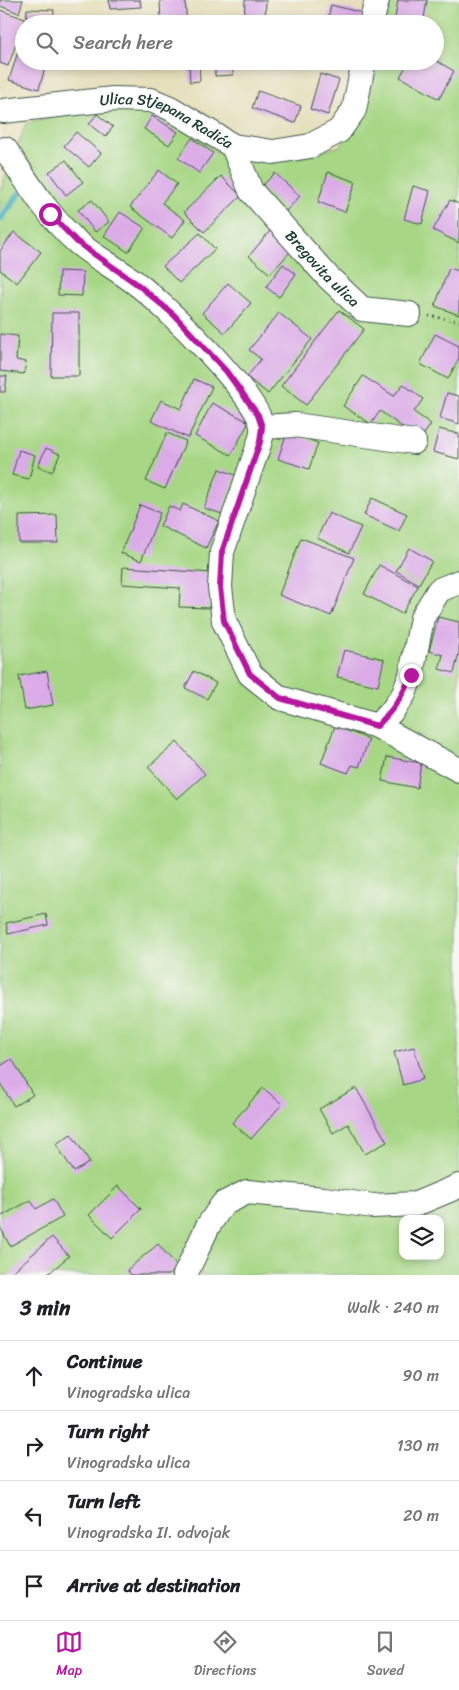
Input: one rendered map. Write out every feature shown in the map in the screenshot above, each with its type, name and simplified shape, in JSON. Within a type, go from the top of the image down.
[{"type":"street","points":[[373,15],[377,0]]},
{"type":"street","name":"Ulica Stjepana Radića","points":[[1,110],[113,99],[151,100],[170,108],[233,146],[273,152],[310,146],[339,130],[354,110],[362,70]]},
{"type":"street","points":[[1,110],[2,155],[50,214],[77,242],[137,284],[174,315],[226,371],[258,415],[262,427],[260,442],[222,552],[220,587],[224,621],[250,674],[280,698],[377,726],[459,770]]},
{"type":"street","name":"Bregovita ulica","points":[[233,146],[251,191],[328,277],[362,309],[409,314]]},
{"type":"street","points":[[262,427],[295,426],[414,442]]},
{"type":"street","points":[[377,726],[392,712],[404,694],[411,675],[422,618],[439,590],[459,582]]},
{"type":"street","points":[[185,1275],[208,1226],[223,1204],[247,1192],[324,1199],[373,1206],[416,1204],[459,1186]]},
{"type":"path","points":[[409,314],[459,320]]},
{"type":"green space","points":[[391,0],[459,0],[459,1275],[0,1275],[0,191],[26,124],[65,113],[134,110],[159,115],[180,126],[229,160],[302,157],[341,146],[365,109],[374,70],[444,70],[444,15],[387,15]]},
{"type":"building","points":[[0,0],[23,0],[19,13],[0,6]]},
{"type":"building","points":[[109,0],[140,0],[141,7],[110,9]]},
{"type":"building","points":[[160,0],[185,0],[186,15],[161,15]]},
{"type":"building","points":[[245,0],[266,0],[265,15],[244,15]]},
{"type":"building","points":[[398,0],[427,0],[424,15],[396,15]]},
{"type":"building","points":[[331,5],[363,13],[362,15],[329,15]]},
{"type":"building","points":[[27,9],[54,10],[54,15],[27,15]]},
{"type":"building","points":[[0,10],[15,15],[15,47],[8,66],[0,63]]},
{"type":"building","points":[[15,61],[15,70],[44,70],[39,89],[9,80]]},
{"type":"building","points":[[444,65],[454,71],[439,99],[400,77],[404,70],[444,70]]},
{"type":"building","points":[[189,70],[199,70],[200,81],[190,82]]},
{"type":"building","points":[[215,70],[233,70],[233,75],[215,76]]},
{"type":"building","points":[[320,74],[339,80],[328,115],[310,109]]},
{"type":"building","points":[[258,91],[301,106],[295,123],[252,108]]},
{"type":"building","points":[[97,114],[113,127],[105,137],[89,124]]},
{"type":"building","points":[[152,116],[178,132],[169,145],[144,129]]},
{"type":"building","points":[[76,132],[101,153],[89,167],[64,146]]},
{"type":"building","points":[[192,138],[213,153],[199,173],[178,158]]},
{"type":"building","points":[[66,160],[83,182],[66,195],[49,172]]},
{"type":"building","points":[[159,170],[177,184],[162,203],[185,220],[172,238],[130,207]]},
{"type":"building","points":[[328,172],[356,182],[345,212],[318,202]]},
{"type":"building","points":[[275,173],[300,196],[286,211],[261,187]]},
{"type":"building","points":[[221,176],[241,196],[204,232],[184,212]]},
{"type":"building","points":[[413,186],[430,191],[422,224],[404,219]]},
{"type":"building","points":[[92,200],[109,222],[95,232],[78,210]]},
{"type":"building","points":[[450,200],[459,204],[459,243],[433,230]]},
{"type":"building","points":[[120,212],[145,228],[128,252],[104,236]]},
{"type":"building","points":[[270,231],[292,250],[270,274],[249,256]]},
{"type":"building","points":[[14,232],[41,252],[17,283],[0,270],[0,251]]},
{"type":"building","points":[[200,233],[215,249],[179,283],[163,266]]},
{"type":"building","points":[[283,264],[296,274],[279,297],[266,287]]},
{"type":"building","points":[[449,268],[459,271],[459,315],[435,306]]},
{"type":"building","points":[[59,271],[83,272],[82,296],[58,295]]},
{"type":"building","points":[[228,283],[251,303],[225,333],[202,313]]},
{"type":"building","points":[[339,310],[364,329],[306,405],[281,386]]},
{"type":"building","points":[[52,313],[79,313],[79,376],[51,376]]},
{"type":"building","points":[[279,313],[312,339],[268,394],[247,377],[261,359],[249,350]]},
{"type":"building","points":[[0,334],[18,336],[16,360],[26,362],[24,374],[0,371]]},
{"type":"building","points":[[435,334],[459,346],[459,358],[448,379],[420,364]]},
{"type":"building","points":[[0,376],[7,376],[5,392],[0,392]]},
{"type":"building","points":[[363,376],[394,396],[403,384],[423,399],[414,412],[431,424],[420,440],[380,411],[371,424],[343,406]]},
{"type":"building","points":[[194,379],[212,387],[188,438],[151,421],[161,400],[181,409]]},
{"type":"building","points":[[447,393],[459,396],[459,424],[440,418]]},
{"type":"building","points":[[212,403],[249,422],[231,455],[195,436]]},
{"type":"building","points":[[439,429],[459,434],[459,459],[433,452]]},
{"type":"building","points":[[287,432],[318,443],[309,469],[278,459]]},
{"type":"building","points":[[167,433],[186,441],[165,489],[146,481]]},
{"type":"building","points":[[46,448],[60,454],[52,472],[38,466]]},
{"type":"building","points":[[19,450],[35,455],[29,479],[12,475]]},
{"type":"building","points":[[219,469],[236,475],[222,514],[204,508]]},
{"type":"building","points":[[372,498],[407,514],[399,531],[364,515]]},
{"type":"building","points":[[183,504],[219,521],[206,548],[160,526],[169,506],[180,511]]},
{"type":"building","points":[[140,505],[160,513],[141,561],[121,553]]},
{"type":"building","points":[[329,513],[361,527],[349,553],[317,538]]},
{"type":"building","points":[[57,515],[58,543],[19,543],[19,516]]},
{"type":"building","points":[[301,538],[354,558],[331,616],[279,595]]},
{"type":"building","points":[[409,548],[432,561],[419,584],[396,571]]},
{"type":"building","points":[[379,565],[418,586],[402,614],[364,594]]},
{"type":"building","points":[[123,567],[212,573],[209,608],[179,607],[180,588],[122,584]]},
{"type":"building","points":[[438,617],[459,622],[459,653],[454,673],[439,669],[443,655],[429,651]]},
{"type":"building","points":[[344,650],[384,659],[378,686],[337,677]]},
{"type":"building","points":[[47,671],[53,705],[25,710],[19,676]]},
{"type":"building","points":[[194,671],[216,683],[207,699],[185,688]]},
{"type":"building","points":[[335,726],[369,739],[359,767],[352,765],[348,773],[321,763]]},
{"type":"building","points":[[177,742],[205,774],[177,799],[148,767]]},
{"type":"building","points":[[387,757],[421,763],[417,788],[382,781]]},
{"type":"building","points":[[46,914],[48,925],[8,934],[6,923]]},
{"type":"building","points":[[414,1047],[423,1079],[403,1085],[394,1052]]},
{"type":"building","points":[[12,1059],[33,1095],[14,1106],[0,1083],[0,1066]]},
{"type":"building","points":[[263,1088],[282,1104],[251,1139],[232,1123]]},
{"type":"building","points":[[356,1088],[387,1142],[365,1154],[348,1124],[333,1133],[319,1109]]},
{"type":"building","points":[[71,1134],[90,1162],[74,1172],[56,1144]]},
{"type":"building","points":[[118,1186],[141,1209],[112,1238],[89,1215]]},
{"type":"building","points":[[53,1199],[63,1217],[10,1246],[0,1227],[0,1217],[31,1200],[36,1209]]},
{"type":"building","points":[[52,1237],[69,1256],[47,1275],[9,1275]]},
{"type":"building","points":[[158,1244],[178,1267],[169,1275],[131,1275],[127,1270]]},
{"type":"waterway","points":[[0,220],[19,194]]},
{"type":"route","points":[[50,214],[77,242],[137,284],[174,315],[226,371],[258,415],[262,427],[260,442],[222,552],[220,587],[224,621],[250,674],[280,698],[377,726],[392,712],[404,694],[411,675]]}]
